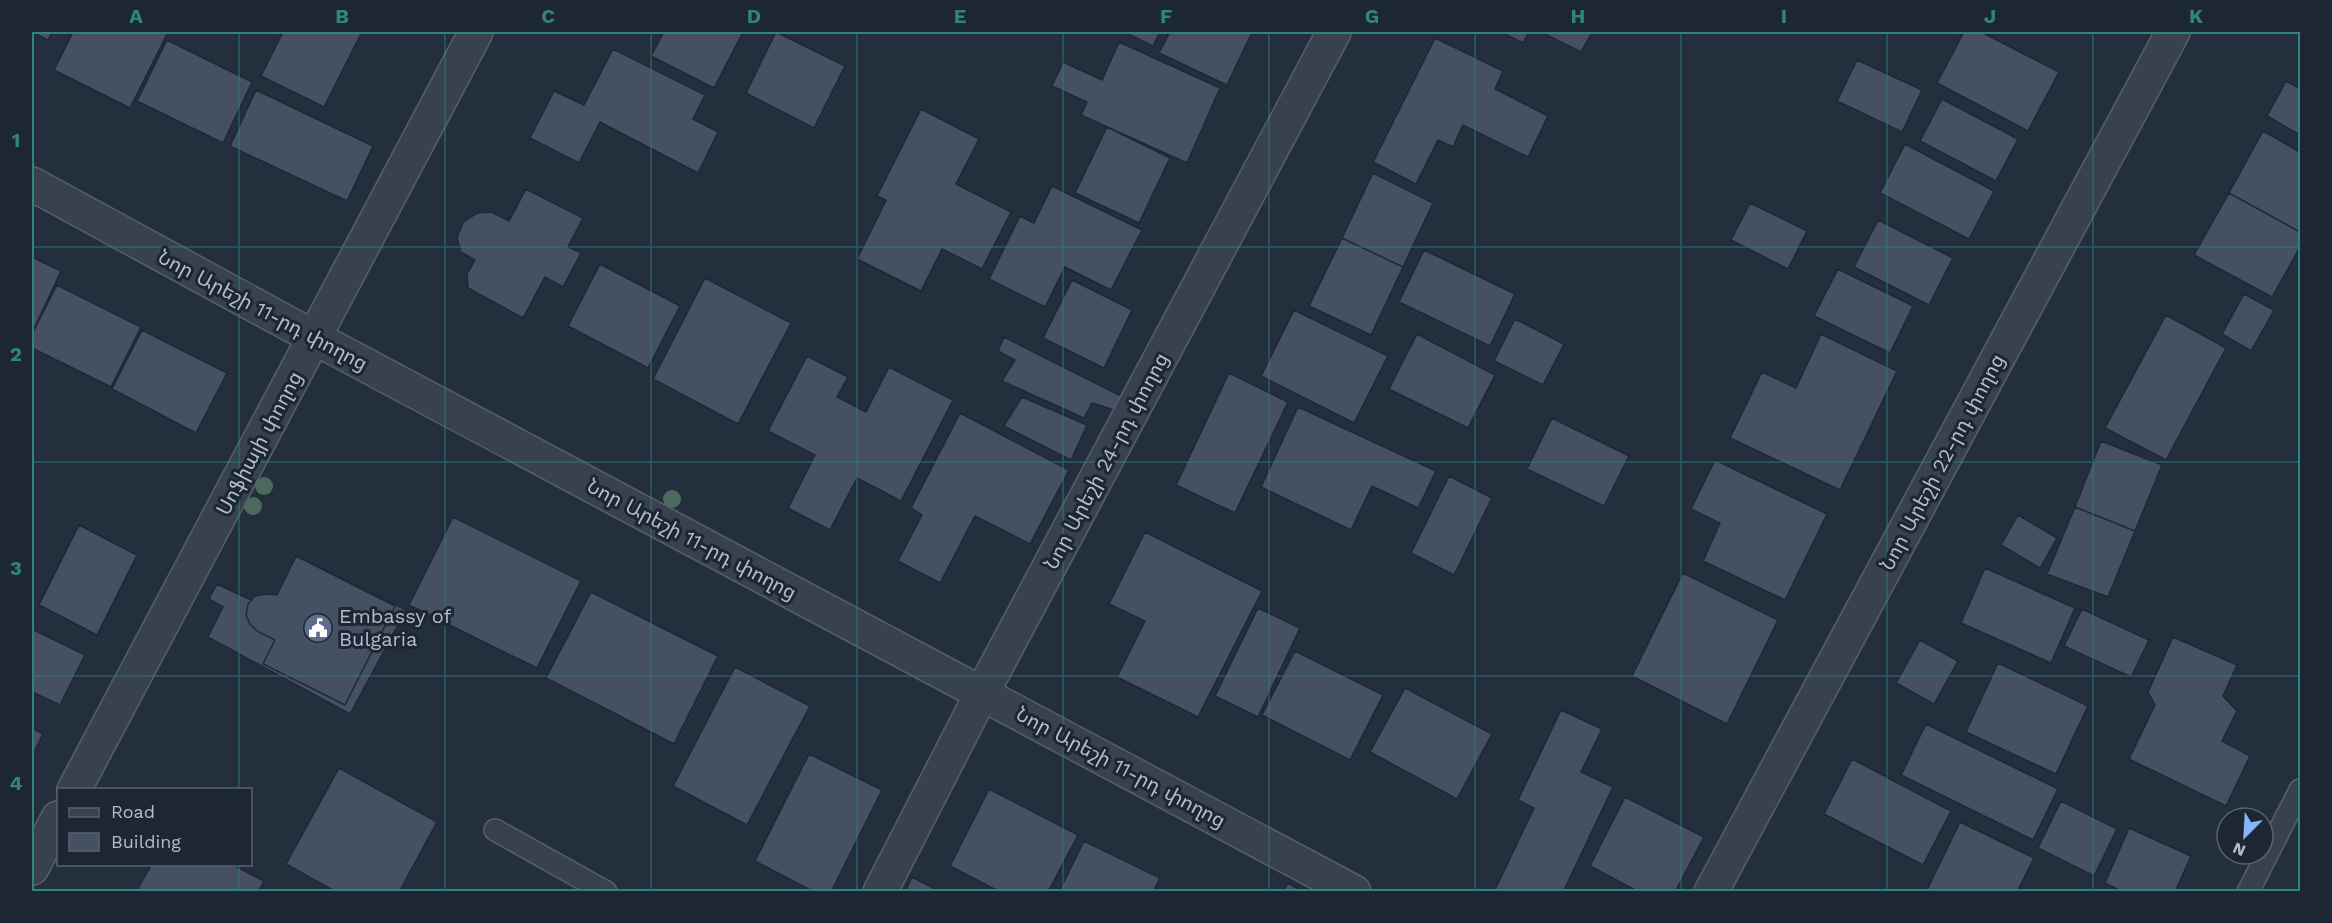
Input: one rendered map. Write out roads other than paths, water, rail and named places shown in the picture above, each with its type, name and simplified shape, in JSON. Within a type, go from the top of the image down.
[{"type":"street","name":"Սոֆիայի փողոց","points":[[75,788],[476,32]]},
{"type":"street","name":"Նոր Արեշի 24-րդ փողոց","points":[[880,891],[982,693],[1334,32]]},
{"type":"street","name":"Նոր Արեշի 22-րդ փողոց","points":[[1711,891],[2173,32]]},
{"type":"street","name":"Նոր Արեշի 11-րդ փողոց","points":[[32,184],[315,338],[1354,891]]},
{"type":"street","points":[[32,868],[57,820]]},
{"type":"lane","points":[[2248,891],[2301,790]]},
{"type":"lane","points":[[495,830],[606,891]]},
{"type":"place","name":"Embassy of Bulgaria","points":[[318,628]]}]
